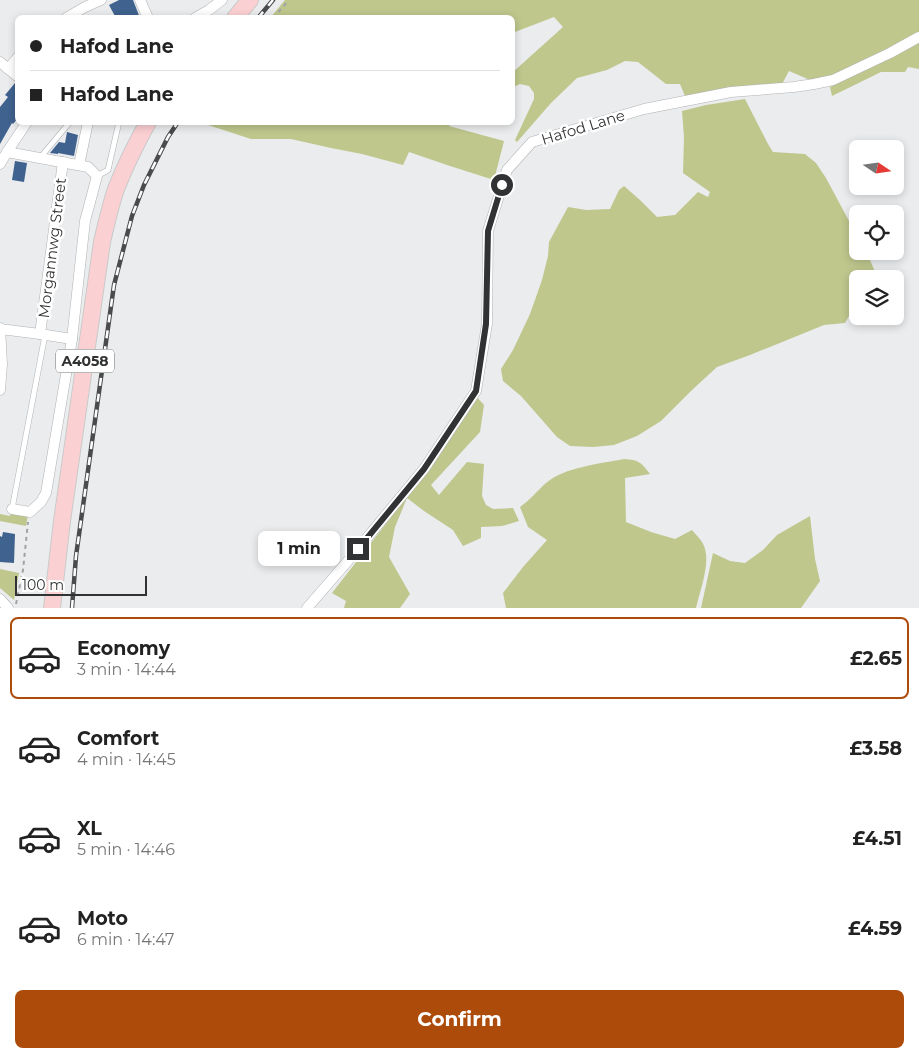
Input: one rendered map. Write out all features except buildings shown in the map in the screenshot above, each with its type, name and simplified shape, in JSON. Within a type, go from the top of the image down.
[{"type":"main road","points":[[237,15],[250,0]]},
{"type":"main road","name":"A4058","points":[[52,608],[62,521],[102,242],[116,191],[128,160],[146,125]]},
{"type":"street","points":[[71,15],[101,0]]},
{"type":"street","points":[[140,0],[147,15]]},
{"type":"street","points":[[200,15],[222,0]]},
{"type":"street","name":"Hafod Lane","points":[[307,608],[424,469],[476,391],[486,324],[488,231],[507,170],[532,142],[644,109],[731,92],[794,87],[833,80],[919,36]]},
{"type":"street","points":[[8,69],[15,61]]},
{"type":"street","points":[[0,62],[15,75]]},
{"type":"street","points":[[0,164],[25,125]]},
{"type":"street","points":[[79,165],[87,125]]},
{"type":"street","points":[[7,152],[88,167],[97,176],[85,221],[72,339],[46,493],[41,502],[30,512],[12,509]]},
{"type":"street","name":"Morgannwg Street","points":[[42,334],[63,162]]},
{"type":"street","points":[[0,390],[2,364],[0,328],[72,339]]},
{"type":"street","points":[[0,599],[8,608]]},
{"type":"lane","points":[[41,158],[67,125]]},
{"type":"lane","points":[[97,176],[108,170],[118,125]]},
{"type":"lane","points":[[12,509],[42,334]]},
{"type":"path","points":[[276,15],[289,0]]},
{"type":"path","points":[[14,608],[17,603],[23,570],[30,512]]},
{"type":"green space","points":[[285,0],[919,0],[919,35],[833,77],[810,80],[789,71],[781,86],[725,89],[685,96],[680,84],[666,84],[638,62],[625,61],[607,70],[577,78],[551,103],[517,142],[515,140],[534,99],[534,93],[529,86],[520,84],[515,86],[515,70],[563,27],[554,17],[515,32],[515,15],[272,15]]},
{"type":"green space","points":[[919,39],[919,69],[908,67],[905,72],[881,72],[832,96],[830,87],[865,70]]},
{"type":"green space","points":[[745,99],[773,152],[805,154],[816,163],[849,221],[849,260],[870,260],[874,270],[849,270],[849,316],[845,323],[824,325],[717,367],[661,421],[637,436],[614,445],[593,447],[570,446],[557,437],[521,396],[503,381],[501,369],[513,350],[530,314],[542,280],[548,256],[549,242],[568,207],[586,210],[610,209],[619,190],[624,186],[657,217],[675,215],[698,192],[708,197],[710,192],[683,173],[684,137],[682,111]]},
{"type":"green space","points":[[208,125],[450,125],[504,141],[494,180],[409,152],[403,165],[291,139],[251,139]]},
{"type":"green space","points":[[476,396],[484,405],[480,432],[431,485],[439,495],[467,462],[484,464],[482,496],[486,505],[493,509],[513,508],[519,521],[502,526],[481,527],[481,538],[463,546],[453,530],[407,498],[395,527],[389,557],[410,594],[400,608],[344,608],[346,601],[332,593],[395,512]]},
{"type":"green space","points":[[624,459],[639,462],[650,474],[625,478],[626,522],[675,539],[692,530],[703,544],[706,553],[706,568],[696,608],[506,608],[503,593],[547,540],[528,527],[520,507],[546,483],[563,473]]},
{"type":"green space","points":[[11,512],[28,515],[26,526],[0,521],[0,514],[10,516]]},
{"type":"green space","points":[[810,516],[815,559],[820,581],[801,608],[701,608],[713,553],[730,561],[745,563],[763,550],[777,535]]},
{"type":"green space","points":[[0,569],[19,573],[14,600],[0,588]]},
{"type":"railway","points":[[260,15],[273,0]]},
{"type":"railway","points":[[72,608],[76,556],[114,285],[132,216],[144,185],[176,125]]},
{"type":"route","points":[[358,549],[424,469],[476,391],[486,324],[488,231],[502,185]]}]
